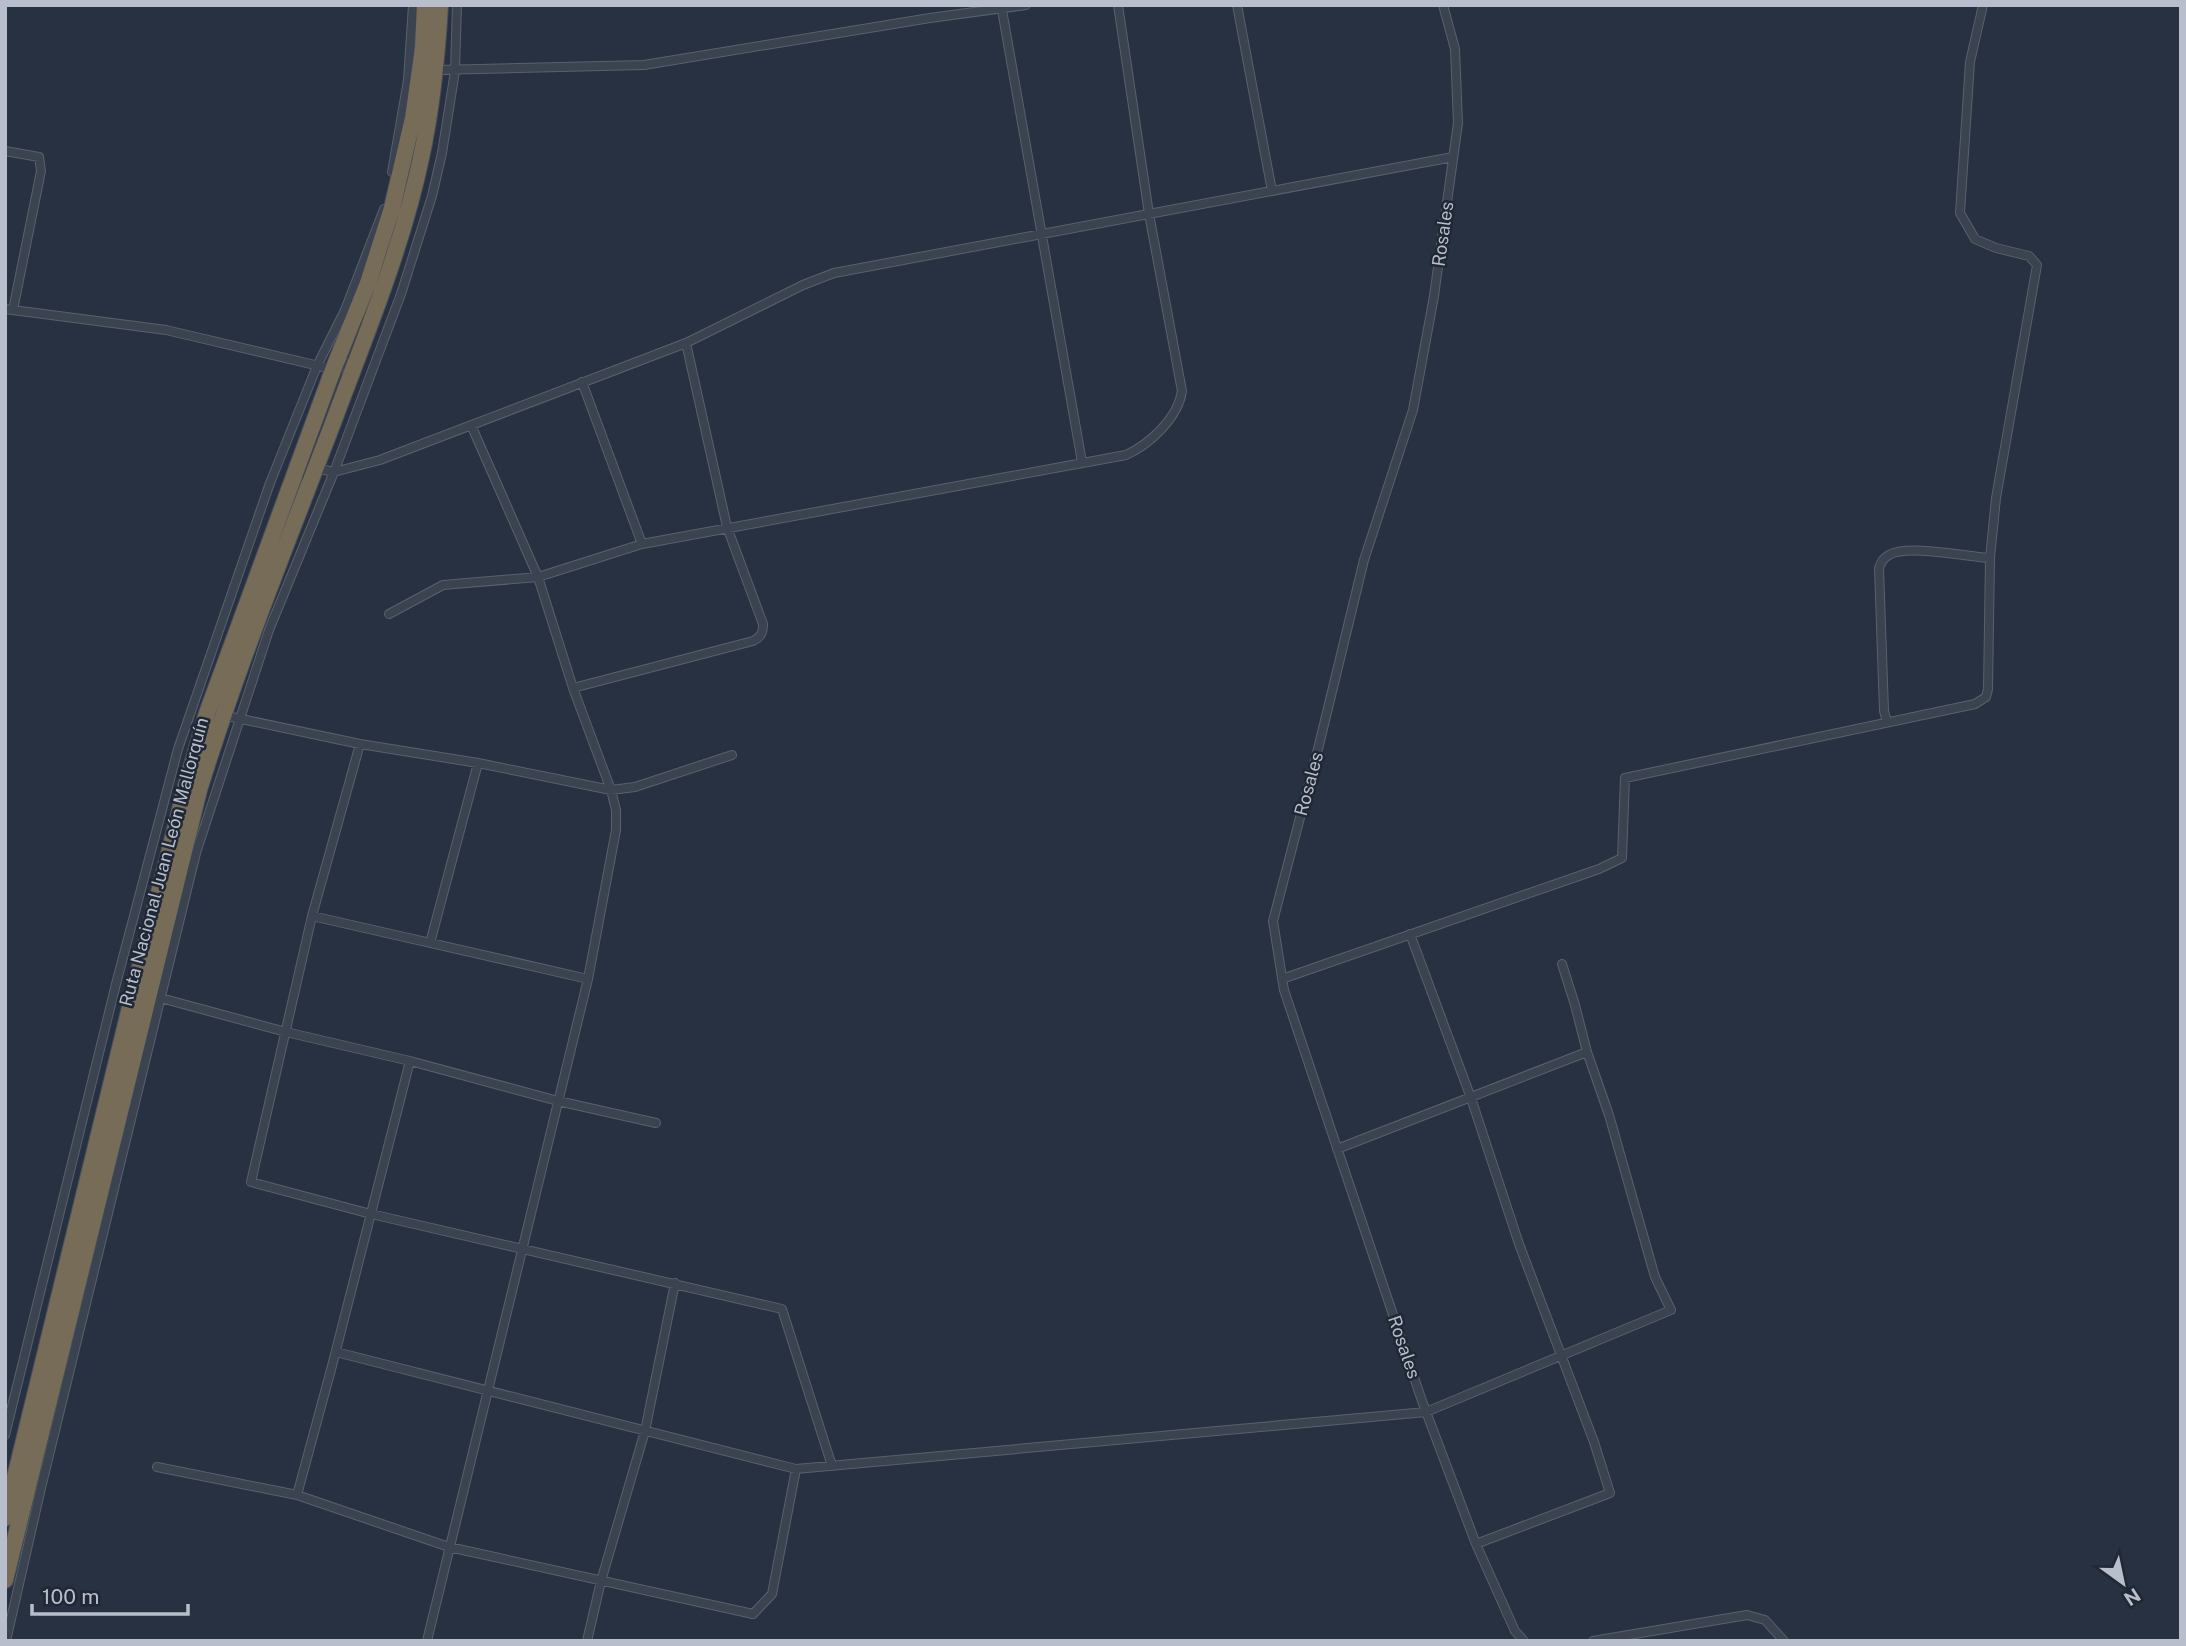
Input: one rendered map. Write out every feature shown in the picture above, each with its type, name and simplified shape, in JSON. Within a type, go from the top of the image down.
[{"type":"highway","name":"Ruta Nacional Juan León Mallorquín","points":[[5,1580],[147,995],[186,786],[207,714],[368,283],[392,208],[413,118],[423,48],[425,5]]},
{"type":"highway","name":"Ruta Nacional Juan León Mallorquín","points":[[207,714],[306,493],[375,311],[408,212],[421,160],[436,71],[440,5]]},
{"type":"highway","name":"Ruta Nacional Juan León Mallorquín","points":[[5,1518],[147,995]]},
{"type":"street","points":[[5,1435],[178,749],[207,714],[270,483],[317,366],[345,310],[384,208],[398,145],[408,80],[413,5]]},
{"type":"street","points":[[6,1641],[147,995],[269,630],[334,472],[401,293],[432,196],[442,153],[454,71],[457,5]]},
{"type":"street","points":[[436,71],[644,65],[1026,5]]},
{"type":"street","points":[[389,614],[443,585],[538,577],[642,544],[1126,454],[1145,444],[1180,404],[1182,391],[1149,214],[1118,5]]},
{"type":"street","points":[[1237,5],[1272,191]]},
{"type":"street","name":"Rosales","points":[[1443,5],[1455,49],[1458,123],[1434,296],[1413,410],[1364,559],[1273,921],[1284,990],[1426,1412],[1476,1544],[1515,1631],[1524,1641]]},
{"type":"street","points":[[1282,979],[1599,869],[1622,858],[1625,778],[1975,704],[1986,697],[1990,558],[1996,498],[2037,265],[2029,256],[1996,248],[1975,239],[1960,213],[1970,62],[1983,5]]},
{"type":"street","points":[[1002,10],[1082,461]]},
{"type":"street","points":[[5,150],[39,157],[41,171],[9,310],[166,330],[336,370]]},
{"type":"street","points":[[316,468],[334,472],[380,460],[685,343],[803,285],[834,273],[1453,157]]},
{"type":"street","points":[[336,370],[360,328],[375,311]]},
{"type":"street","points":[[573,688],[754,641],[763,631],[763,624],[727,527],[685,343]]},
{"type":"street","points":[[306,493],[306,469],[340,378],[336,370]]},
{"type":"street","points":[[582,382],[642,544]]},
{"type":"street","points":[[426,1641],[588,979],[616,830],[616,810],[611,790],[573,688],[538,577],[471,425]]},
{"type":"street","points":[[1887,722],[1882,670],[1882,561],[1887,555],[1906,551],[1990,558]]},
{"type":"street","points":[[207,714],[611,790],[635,787],[732,755]]},
{"type":"street","points":[[360,744],[312,916],[251,1182],[371,1213],[782,1309],[832,1466]]},
{"type":"street","points":[[430,943],[478,763]]},
{"type":"street","points":[[312,916],[588,979]]},
{"type":"street","points":[[1410,934],[1471,1098],[1518,1244],[1594,1442],[1610,1493],[1476,1544]]},
{"type":"street","points":[[336,1352],[796,1468],[1426,1412],[1671,1310],[1656,1277],[1562,964]]},
{"type":"street","points":[[147,995],[558,1101],[656,1122]]},
{"type":"street","points":[[1337,1149],[1587,1052]]},
{"type":"street","points":[[297,1495],[410,1061]]},
{"type":"street","points":[[587,1641],[601,1581],[645,1431],[675,1283]]},
{"type":"street","points":[[157,1467],[297,1495],[449,1547],[753,1614],[772,1594],[796,1468]]},
{"type":"street","points":[[1593,1641],[1747,1615],[1765,1620],[1784,1641]]}]
